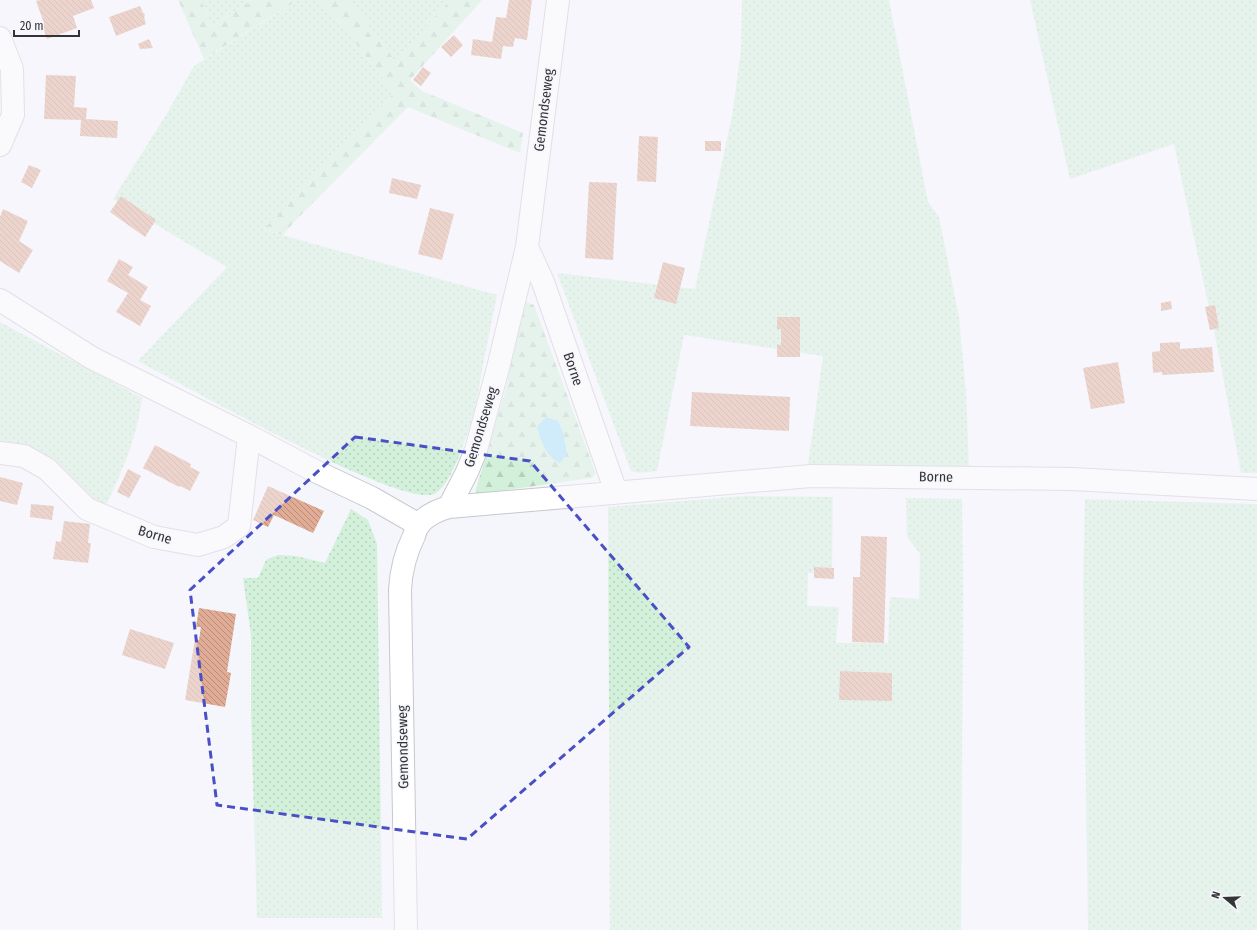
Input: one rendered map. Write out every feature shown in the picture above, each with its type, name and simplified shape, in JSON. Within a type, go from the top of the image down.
[{"type":"street","name":"Gemondseweg","points":[[406,930],[400,590],[401,573],[406,552],[419,525],[432,513],[449,507],[467,472],[476,450],[498,368],[527,247],[558,0]]},
{"type":"street","points":[[0,38],[12,69],[13,115],[0,145]]},
{"type":"street","name":"Borne","points":[[527,247],[543,282],[616,492]]},
{"type":"street","points":[[0,300],[92,358],[249,436],[315,471],[372,498],[419,525]]},
{"type":"street","name":"Borne","points":[[0,453],[24,456],[47,469],[87,509],[154,537],[198,545],[224,537],[239,526],[249,436]]},
{"type":"street","name":"Borne","points":[[449,507],[811,476],[1072,479],[1257,489]]},
{"type":"highlighted area","points":[[355,437],[530,461],[689,647],[467,839],[217,805],[190,590]]},
{"type":"green space","points":[[178,0],[201,0],[212,26],[252,0],[298,0],[204,59]]},
{"type":"green space","points":[[201,0],[252,0],[212,26]]},
{"type":"green space","points":[[298,0],[320,0],[341,24],[393,94],[264,230],[497,295],[477,399],[469,428],[454,469],[441,489],[434,494],[413,493],[379,482],[336,464],[289,441],[138,361],[227,267],[113,199],[166,115],[194,66]]},
{"type":"green space","points":[[320,0],[350,0],[395,61],[450,0],[482,0],[410,80],[422,91],[523,133],[520,153],[408,107],[294,222],[283,235],[263,230],[393,94],[341,24]]},
{"type":"green space","points":[[350,0],[450,0],[395,62]]},
{"type":"green space","points":[[742,0],[889,0],[928,202],[939,217],[959,317],[966,392],[969,468],[808,465],[823,356],[684,335],[657,471],[640,473],[631,471],[557,273],[695,289],[732,116],[741,50]]},
{"type":"green space","points":[[1030,0],[1257,0],[1257,473],[1241,473],[1217,345],[1174,144],[1070,179]]},
{"type":"green space","points":[[527,302],[534,305],[596,474],[591,478],[499,491],[475,497],[476,489],[507,385],[513,343],[523,307]]},
{"type":"green space","points":[[0,322],[142,398],[140,413],[132,442],[122,470],[103,512],[64,480],[42,453],[24,446],[0,445]]},
{"type":"green space","points":[[745,496],[833,497],[832,573],[808,573],[807,606],[839,607],[836,643],[888,643],[890,597],[919,599],[920,554],[907,537],[906,498],[962,499],[963,592],[961,930],[610,930],[608,507]]},
{"type":"green space","points":[[1085,499],[1257,504],[1257,930],[1088,930],[1083,584]]},
{"type":"green space","points":[[351,509],[368,520],[377,544],[382,918],[257,918],[251,712],[251,635],[243,578],[258,578],[266,560],[278,555],[296,556],[325,563]]},
{"type":"water","points":[[546,417],[558,421],[563,432],[567,454],[560,463],[548,453],[542,443],[537,427]]},
{"type":"building","points":[[91,0],[94,8],[73,16],[77,28],[47,39],[42,24],[44,23],[36,1]]},
{"type":"building","points":[[509,0],[532,0],[527,40],[515,38],[513,47],[503,46],[501,59],[471,55],[473,39],[492,42],[496,17],[506,18]]},
{"type":"building","points":[[140,6],[145,16],[146,24],[116,36],[109,17]]},
{"type":"building","points":[[454,35],[463,45],[451,57],[441,47]]},
{"type":"building","points":[[149,39],[153,48],[140,49],[138,44]]},
{"type":"building","points":[[423,67],[431,73],[421,86],[413,80]]},
{"type":"building","points":[[46,75],[76,76],[74,107],[87,108],[86,119],[118,121],[117,138],[80,136],[81,120],[44,119]]},
{"type":"building","points":[[639,136],[658,137],[656,182],[637,181]]},
{"type":"building","points":[[705,141],[721,141],[721,151],[705,151]]},
{"type":"building","points":[[29,165],[41,170],[32,188],[21,182]]},
{"type":"building","points":[[392,178],[421,185],[417,199],[389,193]]},
{"type":"building","points":[[589,182],[617,183],[613,260],[585,258]]},
{"type":"building","points":[[121,196],[156,220],[145,237],[110,212]]},
{"type":"building","points":[[430,208],[454,214],[442,260],[418,254]]},
{"type":"building","points":[[3,209],[28,221],[19,241],[33,250],[19,273],[0,261],[0,217]]},
{"type":"building","points":[[119,259],[133,267],[128,275],[148,287],[140,300],[151,306],[140,326],[116,312],[128,293],[107,281]]},
{"type":"building","points":[[663,262],[685,268],[676,304],[654,298]]},
{"type":"building","points":[[1171,301],[1172,309],[1161,311],[1161,303]]},
{"type":"building","points":[[1215,305],[1219,328],[1210,330],[1205,307]]},
{"type":"building","points":[[777,317],[800,317],[800,357],[777,357],[777,344],[781,345],[781,329],[777,329]]},
{"type":"building","points":[[1180,342],[1180,349],[1212,347],[1214,372],[1162,375],[1162,372],[1153,373],[1152,352],[1160,351],[1160,343]]},
{"type":"building","points":[[1118,362],[1125,403],[1091,409],[1083,368]]},
{"type":"building","points":[[692,392],[790,397],[789,431],[690,426]]},
{"type":"building","points":[[155,445],[191,464],[190,467],[200,472],[190,491],[180,486],[179,487],[143,468]]},
{"type":"building","points":[[128,469],[141,476],[129,498],[117,492]]},
{"type":"building","points":[[0,477],[23,483],[17,505],[0,501]]},
{"type":"building","points":[[268,486],[324,511],[313,533],[274,515],[268,527],[253,520]]},
{"type":"building","points":[[31,504],[54,506],[52,520],[30,517]]},
{"type":"building","points":[[64,521],[90,524],[88,543],[91,543],[88,563],[53,559],[56,541],[61,542]]},
{"type":"building","points":[[861,536],[887,537],[884,643],[852,642],[853,577],[860,577]]},
{"type":"building","points":[[814,567],[834,568],[834,579],[814,578]]},
{"type":"building","points":[[199,608],[236,614],[227,672],[231,673],[225,707],[185,700],[195,639],[199,640],[201,627],[196,627]]},
{"type":"building","points":[[130,629],[174,643],[165,669],[122,655]]},
{"type":"building","points":[[840,671],[892,673],[892,701],[839,700]]}]
